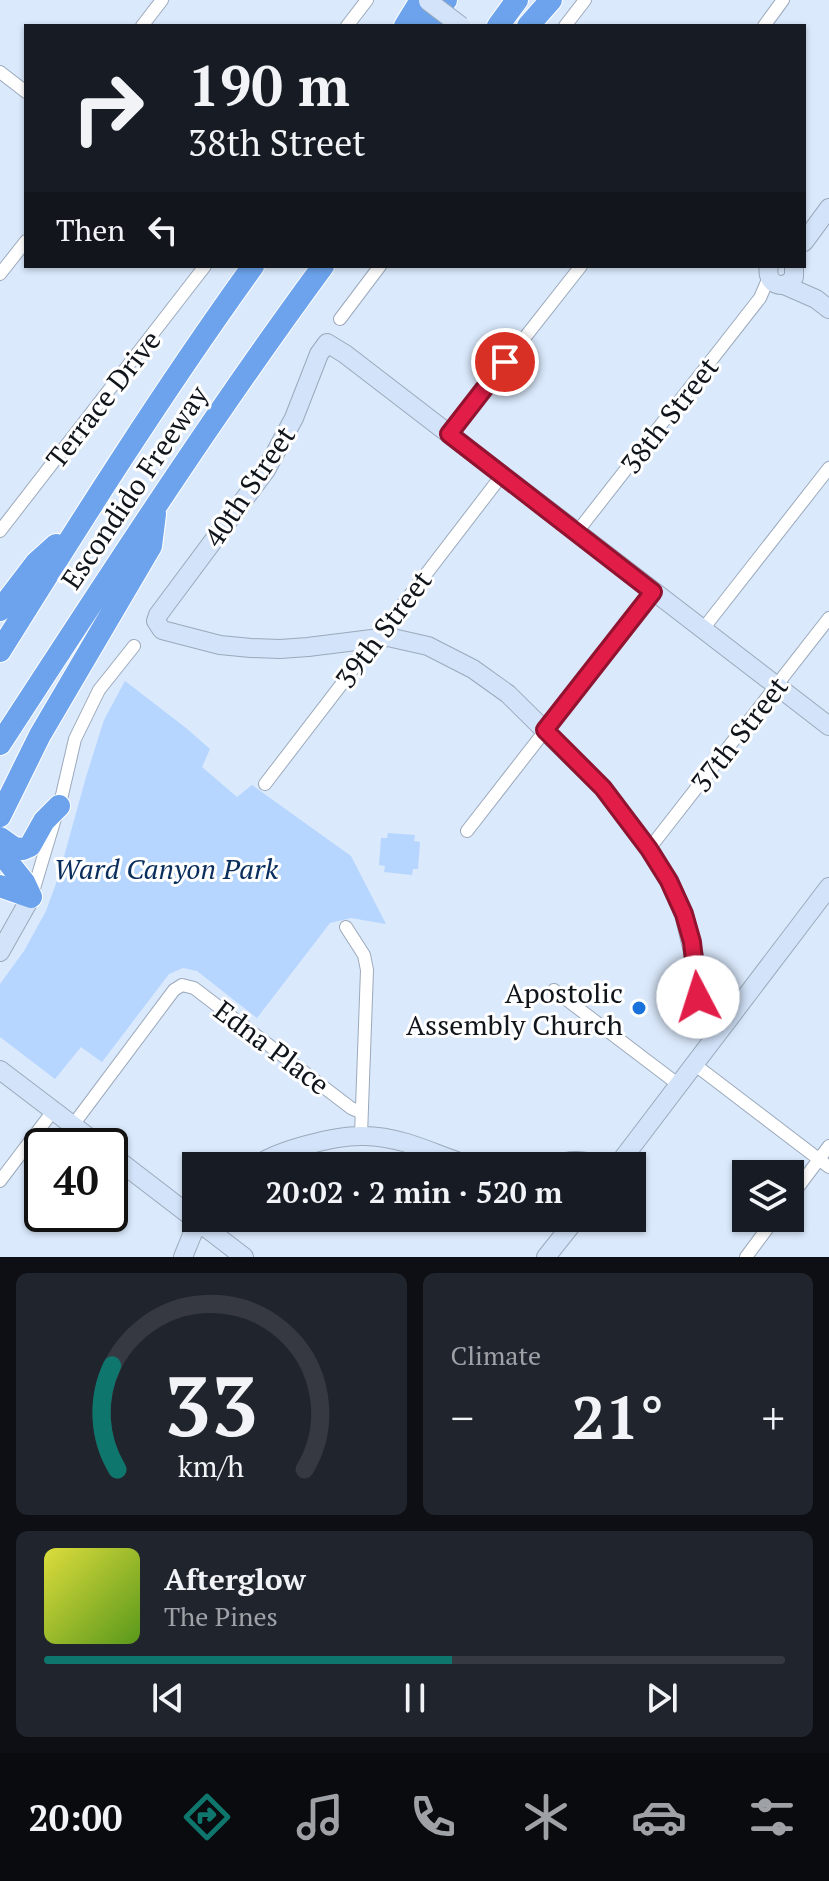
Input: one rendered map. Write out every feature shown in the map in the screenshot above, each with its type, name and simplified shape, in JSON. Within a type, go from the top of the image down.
[{"type":"highway","points":[[407,24],[426,0]]},
{"type":"highway","points":[[428,24],[446,0]]},
{"type":"highway","points":[[499,24],[517,0]]},
{"type":"highway","points":[[530,24],[551,0]]},
{"type":"highway","name":"Escondido Freeway","points":[[0,651],[78,525],[252,268]]},
{"type":"highway","name":"Escondido Freeway","points":[[0,744],[258,354],[322,268]]},
{"type":"highway","points":[[0,816],[40,735],[151,546],[157,505]]},
{"type":"highway","points":[[0,610],[36,563],[78,525]]},
{"type":"highway","points":[[0,838],[14,848],[30,846],[44,821],[59,806]]},
{"type":"highway","points":[[0,852],[24,882],[31,897]]},
{"type":"highway","points":[[0,886],[31,897]]},
{"type":"street","points":[[144,24],[162,0]]},
{"type":"street","points":[[349,24],[367,0]]},
{"type":"street","points":[[426,0],[458,24]]},
{"type":"street","points":[[567,24],[585,0]]},
{"type":"street","points":[[765,24],[783,0]]},
{"type":"street","points":[[0,72],[24,90]]},
{"type":"street","points":[[806,239],[829,208]]},
{"type":"street","points":[[0,274],[24,244]]},
{"type":"street","name":"Terrace Drive","points":[[1,528],[203,268]]},
{"type":"street","points":[[340,319],[378,268]]},
{"type":"street","points":[[579,268],[449,434],[829,726]]},
{"type":"street","points":[[778,274],[822,304]]},
{"type":"street","name":"38th Street","points":[[577,532],[778,274]]},
{"type":"street","name":"40th Street","points":[[375,638],[280,649],[251,648],[190,639],[162,630],[156,621],[266,470],[294,418],[319,354],[327,343],[449,434]]},
{"type":"street","points":[[703,629],[829,468]]},
{"type":"street","name":"39th Street","points":[[265,784],[502,475]]},
{"type":"street","points":[[467,831],[653,592]]},
{"type":"street","name":"37th Street","points":[[649,849],[829,618]]},
{"type":"street","points":[[375,638],[388,637],[428,646],[473,669],[508,694],[603,788],[669,881],[684,914],[695,960],[698,997],[704,1009],[723,1025]]},
{"type":"street","points":[[0,952],[31,897],[59,806],[75,739],[99,690],[134,646]]},
{"type":"street","points":[[628,1152],[829,887]]},
{"type":"street","points":[[346,927],[364,955],[367,970],[361,1135]]},
{"type":"street","name":"Edna Place","points":[[73,1125],[174,990],[182,985],[194,988],[360,1112]]},
{"type":"street","points":[[554,990],[679,1085]]},
{"type":"street","points":[[694,1064],[824,1163]]},
{"type":"street","points":[[0,1070],[77,1128]]},
{"type":"street","points":[[0,1181],[53,1111]]},
{"type":"street","points":[[285,1152],[304,1145],[361,1135],[382,1137],[432,1152]]},
{"type":"street","points":[[804,1184],[824,1163],[829,1146]]},
{"type":"street","points":[[128,1167],[182,1207]]},
{"type":"street","points":[[183,1257],[194,1232]]},
{"type":"street","points":[[214,1232],[244,1257]]},
{"type":"street","points":[[546,1257],[566,1232]]},
{"type":"street","points":[[746,1257],[765,1232]]},
{"type":"green space","name":"Ward Canyon Park","points":[[125,681],[210,749],[202,767],[237,797],[252,785],[351,856],[386,924],[351,918],[330,923],[257,1018],[197,971],[183,968],[169,974],[102,1062],[81,1047],[55,1079],[0,1037],[0,984],[24,951],[46,911],[104,720]]},
{"type":"green space","points":[[388,833],[415,835],[414,841],[420,842],[418,869],[413,869],[412,875],[384,872],[385,866],[379,865],[381,838],[387,838]]},
{"type":"place","name":"Apostolic Assembly Church","points":[[639,1008]]},
{"type":"route","points":[[505,362],[449,434],[653,592],[545,730],[603,788],[669,881],[692,942],[698,997]]}]
